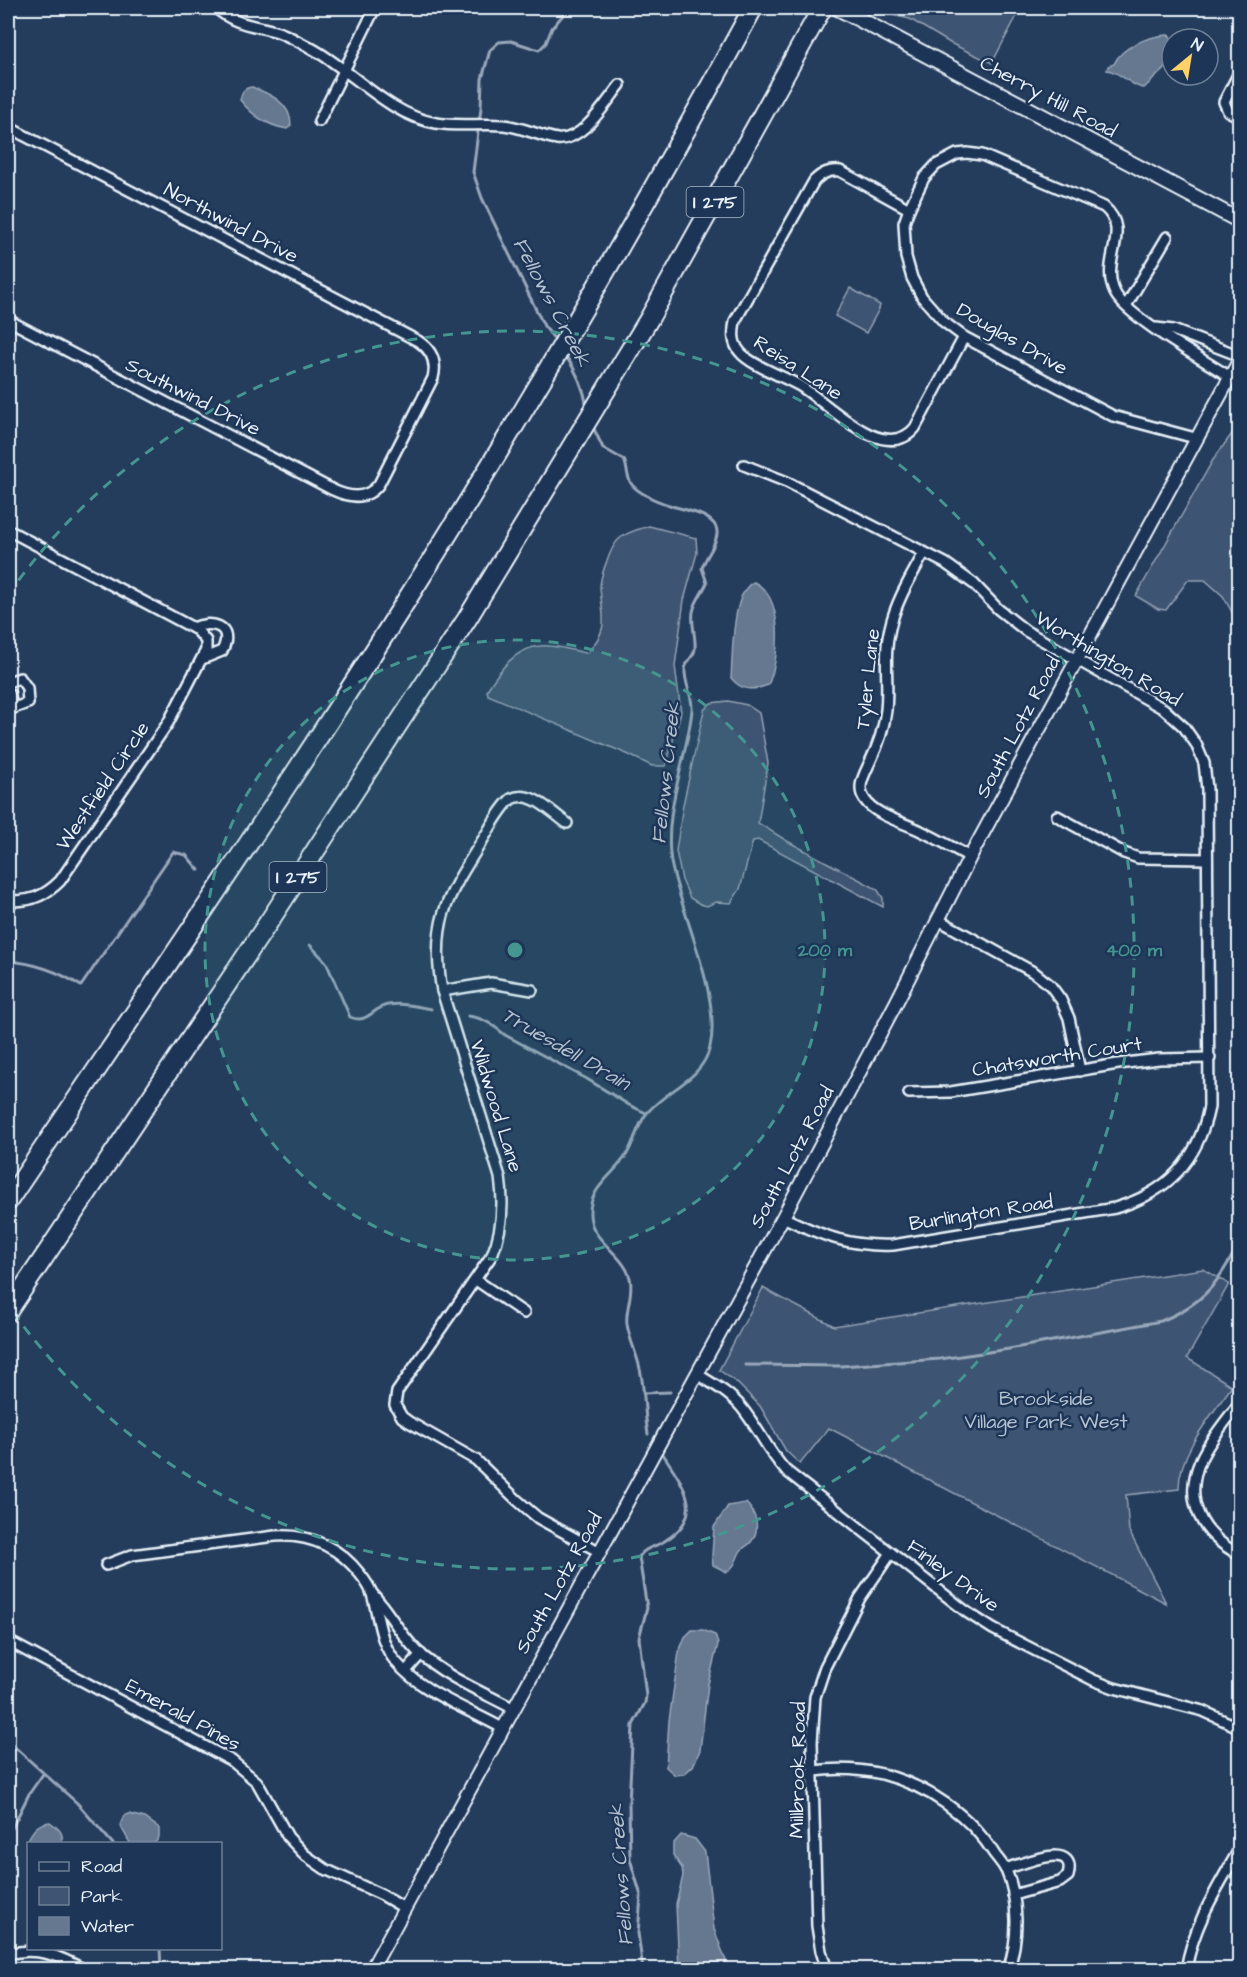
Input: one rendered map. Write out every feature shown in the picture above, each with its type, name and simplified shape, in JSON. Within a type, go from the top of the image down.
[{"type":"highway","name":"I 275","points":[[8,1201],[401,609],[548,368],[654,188],[753,8]]},
{"type":"highway","name":"I 275","points":[[8,1311],[270,920],[467,619],[604,394],[735,168],[822,8]]},
{"type":"main road","name":"Cherry Hill Road","points":[[838,8],[1239,221]]},
{"type":"street","points":[[216,8],[237,22],[292,38],[329,58],[381,98],[419,118],[434,123],[463,126],[506,125],[559,139],[570,137],[586,128],[620,85]]},
{"type":"street","points":[[319,122],[375,8]]},
{"type":"street","points":[[1239,71],[1224,102],[1228,111],[1239,117]]},
{"type":"street","name":"Northwind Drive","points":[[8,127],[425,346],[433,357],[434,378],[379,483],[372,491],[364,495]]},
{"type":"street","name":"Douglas Drive","points":[[1195,438],[1113,416],[964,337],[944,322],[929,306],[912,278],[906,257],[904,224],[924,178],[936,165],[949,157],[967,153],[982,154],[1098,204],[1108,211],[1116,225],[1110,279],[1117,297],[1154,328],[1230,377]]},
{"type":"street","name":"Reisa Lane","points":[[909,209],[840,171],[832,170],[819,176],[735,321],[735,345],[745,357],[800,386],[854,426],[891,441],[910,435],[915,428],[964,337]]},
{"type":"street","points":[[1126,306],[1167,237]]},
{"type":"street","name":"Southwind Drive","points":[[8,321],[341,494],[353,497],[364,495]]},
{"type":"street","name":"Douglas Drive","points":[[1154,328],[1173,330],[1239,357]]},
{"type":"street","name":"South Lotz Road","points":[[371,1970],[512,1708],[783,1217],[896,1003],[937,919],[1239,357]]},
{"type":"street","name":"Worthington Road","points":[[744,465],[787,482],[960,573],[1017,625],[1076,661],[1164,709],[1191,735],[1200,753],[1206,775],[1209,1107],[1196,1148],[1179,1172]]},
{"type":"street","name":"Westfield Circle","points":[[8,530],[192,628],[211,623],[217,625],[225,633],[226,640],[222,651],[202,659],[168,723],[60,881],[34,899],[22,902],[8,900]]},
{"type":"street","name":"Tyler Lane","points":[[924,553],[900,599],[890,626],[885,661],[884,725],[876,751],[863,778],[861,790],[864,800],[877,810],[970,857]]},
{"type":"street","points":[[192,628],[201,633],[206,641],[206,650],[202,659]]},
{"type":"street","points":[[8,682],[20,678],[27,688],[27,703],[8,710]]},
{"type":"street","points":[[8,693],[11,704],[8,710]]},
{"type":"street","name":"Wildwood Lane","points":[[567,824],[531,798],[516,796],[506,803],[449,896],[441,924],[438,948],[442,991],[500,1177],[503,1216],[496,1246],[476,1280],[397,1392],[395,1406],[409,1422],[456,1447],[484,1466],[538,1518],[598,1551]]},
{"type":"street","points":[[1057,816],[1124,853],[1138,858],[1207,859]]},
{"type":"street","points":[[937,919],[1035,973],[1050,985],[1070,1018],[1080,1071]]},
{"type":"street","points":[[442,991],[491,983],[532,990]]},
{"type":"street","name":"Chatsworth Court","points":[[909,1093],[951,1092],[1160,1059],[1210,1058]]},
{"type":"street","name":"Burlington Road","points":[[783,1217],[834,1239],[869,1245],[893,1245],[1115,1208],[1130,1204],[1161,1188],[1179,1172]]},
{"type":"street","points":[[476,1280],[524,1313]]},
{"type":"street","name":"Finley Drive","points":[[697,1374],[726,1393],[741,1407],[773,1457],[785,1470],[981,1621],[1069,1669],[1114,1688],[1203,1711],[1239,1728]]},
{"type":"street","points":[[1239,1402],[1201,1459],[1194,1492],[1201,1521],[1217,1542],[1239,1555]]},
{"type":"street","points":[[106,1565],[132,1555],[275,1536],[299,1536],[328,1545],[344,1557],[363,1578],[371,1592],[421,1654],[449,1675],[512,1708]]},
{"type":"street","name":"Millbrook Road","points":[[827,1970],[817,1926],[812,1722],[815,1697],[821,1678],[860,1598],[891,1553]]},
{"type":"street","points":[[371,1592],[376,1616],[389,1652],[406,1671],[425,1687],[502,1728]]},
{"type":"street","name":"Emerald Pines","points":[[8,1641],[232,1761],[256,1782],[288,1837],[304,1855],[325,1869],[404,1908]]},
{"type":"street","points":[[406,1671],[421,1654]]},
{"type":"street","points":[[814,1771],[841,1769],[869,1772],[896,1779],[922,1790],[953,1808],[972,1824],[1005,1869],[1013,1895],[1016,1932],[1008,1970]]},
{"type":"street","points":[[1186,1970],[1200,1921],[1239,1848]]},
{"type":"street","points":[[1005,1869],[1055,1855],[1064,1856],[1071,1867],[1068,1876],[1060,1882],[1013,1895]]},
{"type":"street","points":[[8,1954],[22,1951],[42,1952],[59,1956],[85,1970]]},
{"type":"green space","points":[[879,8],[1021,8],[992,63],[950,43],[910,19],[887,14]]},
{"type":"green space","points":[[850,288],[880,305],[866,333],[835,316]]},
{"type":"green space","points":[[1239,424],[1239,625],[1223,596],[1205,580],[1188,580],[1166,610],[1158,609],[1136,596],[1213,460]]},
{"type":"green space","points":[[649,526],[696,538],[697,553],[684,600],[675,666],[681,712],[666,766],[652,766],[488,695],[487,690],[497,675],[515,656],[531,648],[551,646],[587,653],[595,644],[602,629],[600,582],[606,562],[619,539],[625,534]]},
{"type":"green space","points":[[728,701],[747,705],[759,713],[768,763],[758,823],[877,889],[883,898],[883,907],[758,840],[753,841],[740,889],[731,903],[716,902],[707,906],[690,898],[682,880],[676,851],[683,805],[704,710],[711,703]]},
{"type":"green space","name":"Brookside Village Park West","points":[[1203,1269],[1229,1284],[1187,1358],[1232,1386],[1190,1448],[1180,1475],[1179,1489],[1126,1495],[1129,1531],[1166,1603],[829,1428],[800,1464],[786,1451],[760,1406],[736,1382],[719,1370],[763,1288],[834,1326]]},
{"type":"water","points":[[1160,36],[1160,73],[1144,88],[1107,70],[1108,66],[1114,64],[1123,52],[1153,37]]},
{"type":"water","points":[[252,87],[272,96],[283,105],[290,117],[291,125],[287,129],[260,119],[240,100],[244,90]]},
{"type":"water","points":[[754,582],[764,590],[771,601],[775,614],[777,645],[768,685],[748,689],[743,688],[731,678],[733,640],[741,598],[746,588]]},
{"type":"water","points":[[746,1503],[755,1516],[756,1532],[751,1542],[741,1551],[734,1565],[727,1572],[713,1565],[714,1527],[728,1506]]},
{"type":"water","points":[[692,1630],[703,1630],[715,1635],[718,1644],[708,1684],[700,1750],[693,1766],[684,1774],[675,1775],[666,1767],[669,1721],[679,1652],[685,1637]]},
{"type":"water","points":[[129,1814],[145,1818],[159,1828],[159,1837],[156,1842],[129,1842],[120,1825],[124,1816]]},
{"type":"water","points":[[50,1822],[58,1829],[61,1842],[27,1842],[36,1828]]},
{"type":"water","points":[[681,1835],[695,1839],[705,1852],[714,1929],[729,1969],[679,1969],[676,1904],[683,1876],[682,1868],[673,1855],[673,1844]]},
{"type":"waterway","name":"Fellows Creek","points":[[557,342],[544,326],[482,198],[473,172],[482,79],[490,50],[499,42],[511,41],[539,50],[546,43],[552,28],[569,8]]},
{"type":"waterway","name":"Fellows Creek","points":[[565,355],[579,380],[587,407]]},
{"type":"waterway","name":"Fellows Creek","points":[[592,425],[603,448],[624,460],[629,480],[633,486],[660,502],[706,517],[716,527],[717,534],[715,543],[702,568],[707,583],[693,612],[695,649],[685,669],[692,710],[673,805],[669,843],[676,883],[706,980],[712,1027],[710,1047],[700,1068],[647,1113],[627,1154],[594,1195],[590,1212],[595,1231],[621,1261],[630,1278],[627,1324],[642,1377],[648,1434]]},
{"type":"waterway","name":"Truesdell Drain","points":[[8,961],[46,969],[81,986],[173,852],[186,855],[199,870]]},
{"type":"waterway","name":"Truesdell Drain","points":[[310,945],[326,962],[350,1017],[361,1019],[388,1005],[431,1009]]},
{"type":"waterway","name":"Truesdell Drain","points":[[468,1016],[479,1018],[505,1035],[646,1113]]},
{"type":"waterway","points":[[745,1365],[841,1366],[940,1359],[1009,1349],[1161,1321],[1200,1299],[1225,1269],[1240,1242]]},
{"type":"waterway","points":[[643,1393],[670,1392]]},
{"type":"waterway","name":"Fellows Creek","points":[[643,1970],[638,1933],[641,1896],[630,1859],[629,1803],[633,1725],[645,1703],[646,1696],[639,1638],[647,1608],[639,1557],[646,1550],[677,1532],[685,1522],[688,1511],[684,1489],[663,1454]]},
{"type":"waterway","points":[[9,1742],[77,1803],[111,1842]]},
{"type":"waterway","points":[[8,1836],[29,1794],[43,1774]]},
{"type":"waterway","points":[[160,1950],[161,1970]]}]
